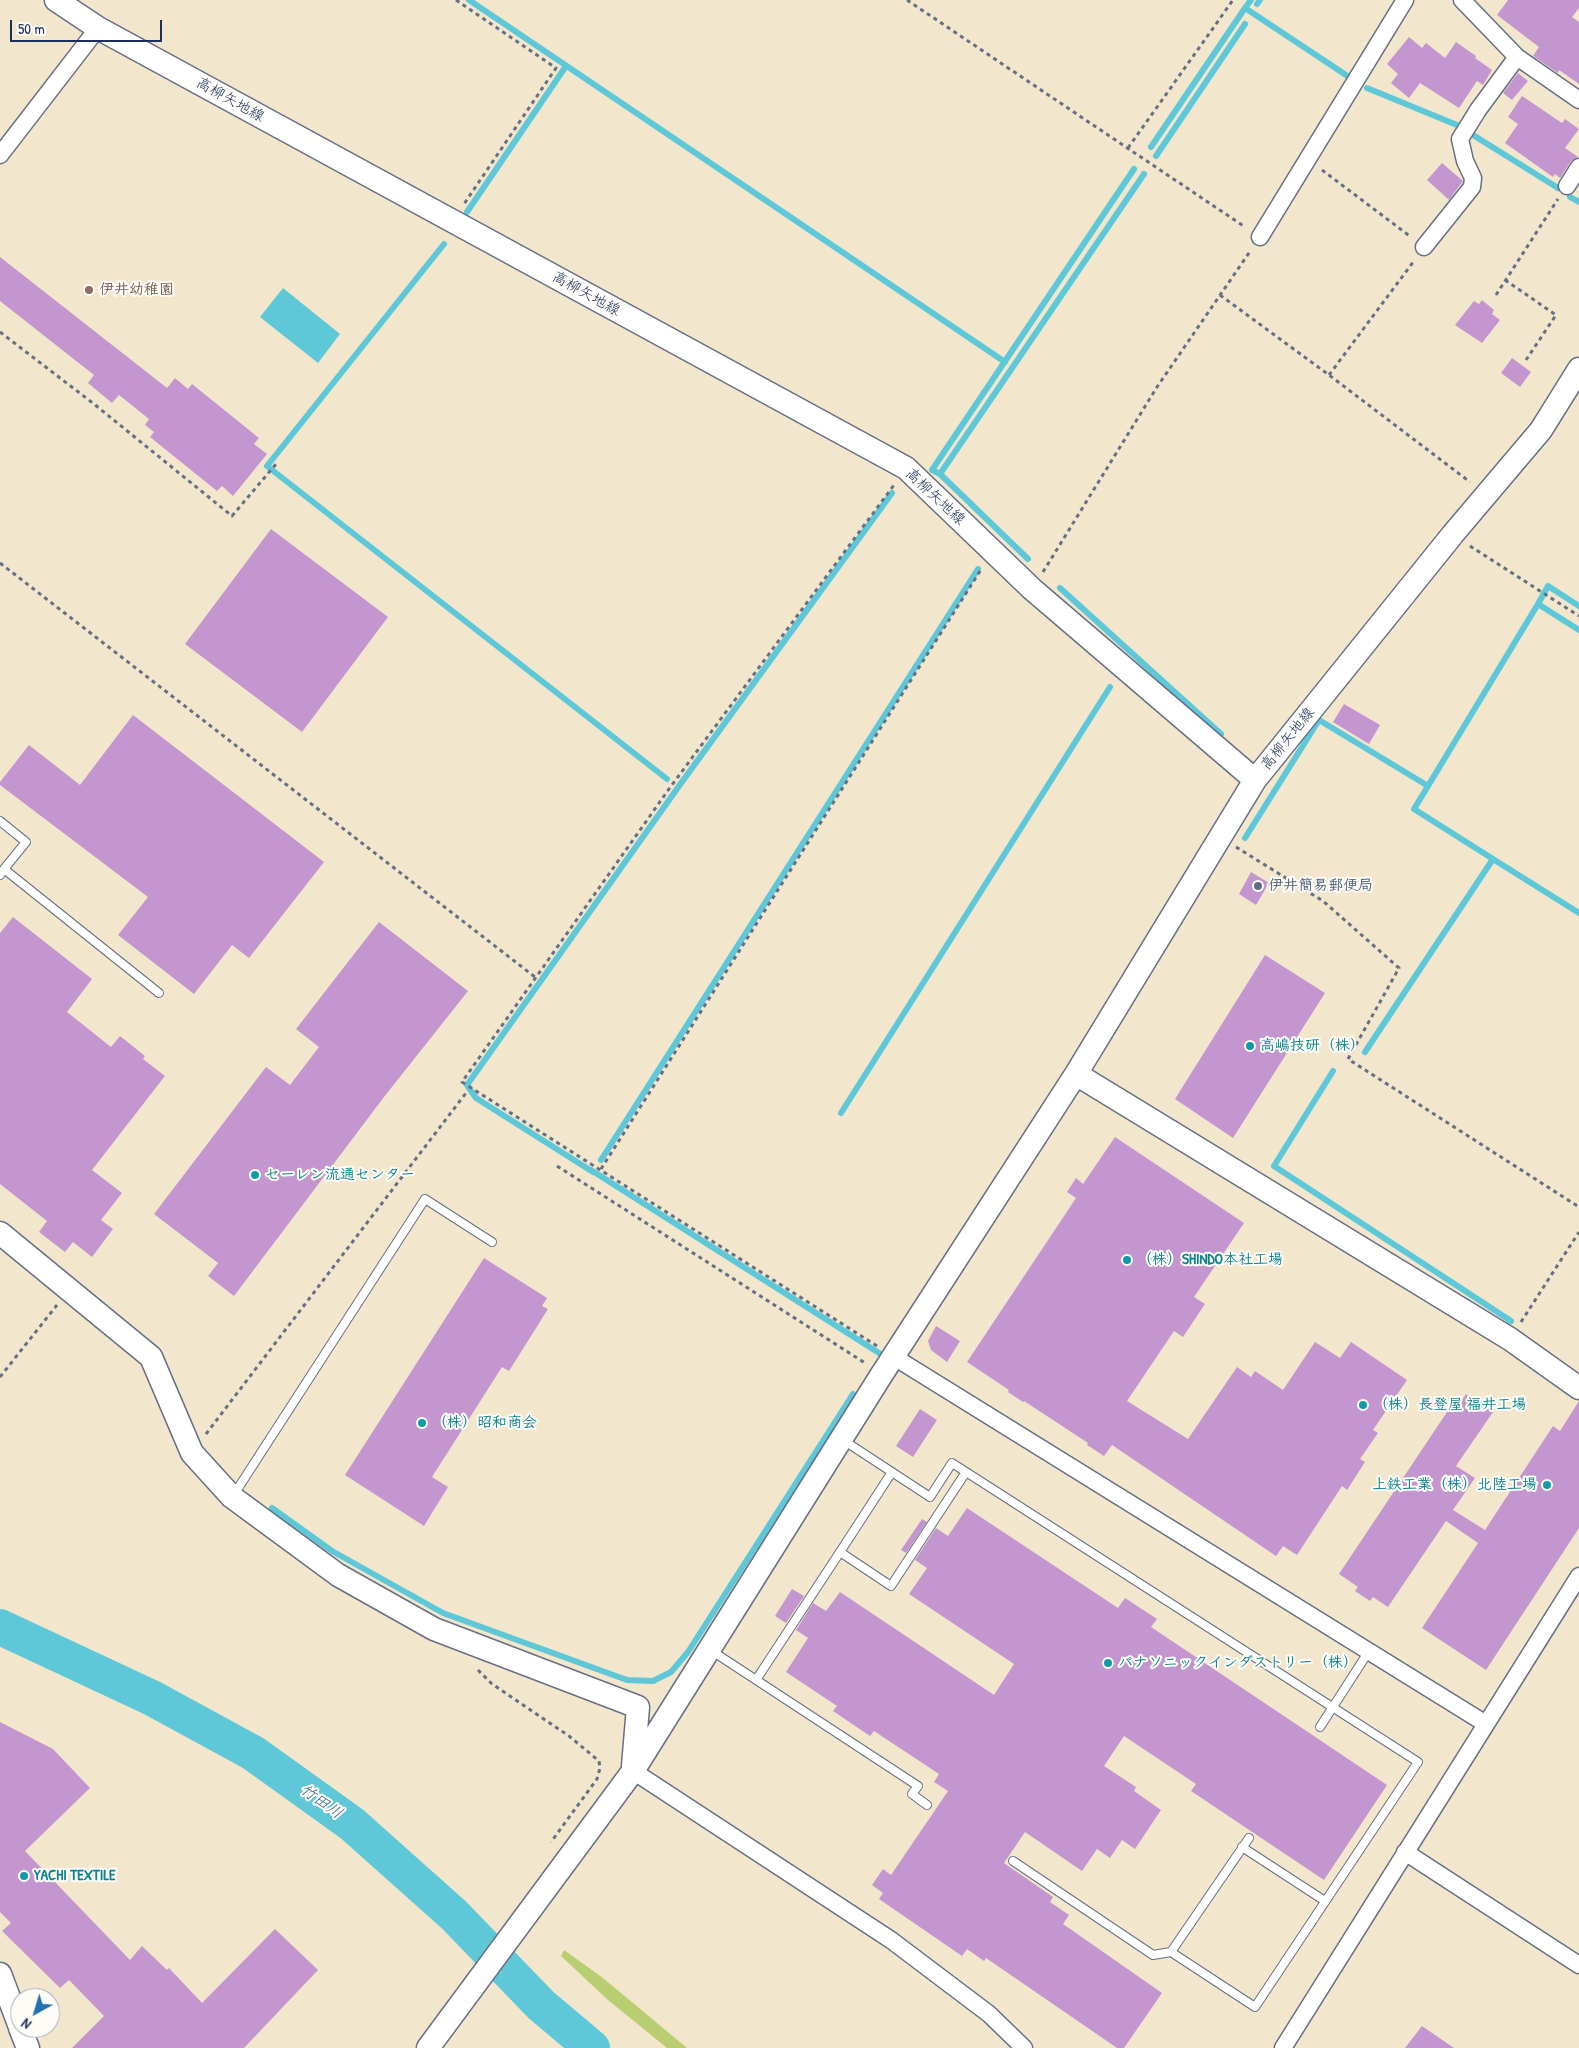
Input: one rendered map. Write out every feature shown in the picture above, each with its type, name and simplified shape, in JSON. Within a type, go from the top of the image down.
[{"type":"street","name":"高柳矢地線","points":[[56,0],[98,28],[906,468],[1032,589],[1254,780],[1453,534],[1541,430],[1579,369]]},
{"type":"street","points":[[1260,237],[1405,0]]},
{"type":"street","points":[[1462,0],[1517,56],[1579,100]]},
{"type":"street","points":[[0,155],[98,28]]},
{"type":"street","points":[[1424,247],[1472,187],[1473,178],[1465,161],[1460,139],[1478,110],[1517,56]]},
{"type":"street","points":[[1567,186],[1579,167]]},
{"type":"street","points":[[428,2048],[633,1771],[841,1439],[1076,1074],[1254,780]]},
{"type":"street","points":[[1076,1074],[1510,1339],[1579,1388]]},
{"type":"street","points":[[0,1233],[151,1357],[192,1453],[232,1497],[338,1575],[434,1629],[638,1707],[633,1771]]},
{"type":"street","points":[[888,1366],[1369,1651],[1486,1724]]},
{"type":"street","points":[[1283,2048],[1579,1576]]},
{"type":"street","points":[[633,1771],[891,1940],[989,2014],[1024,2048]]},
{"type":"street","points":[[1405,1852],[1579,1965]]},
{"type":"street","points":[[0,1974],[10,2001]]},
{"type":"lane","points":[[0,821],[26,842],[2,872],[159,993]]},
{"type":"lane","points":[[232,1497],[425,1199],[492,1242]]},
{"type":"lane","points":[[841,1439],[930,1497],[952,1463],[1418,1762],[1255,2007],[1170,1952],[1153,1955],[1013,1861]]},
{"type":"lane","points":[[756,1680],[892,1472]]},
{"type":"lane","points":[[840,1552],[891,1586],[966,1472]]},
{"type":"lane","points":[[709,1649],[918,1786],[912,1794],[927,1805]]},
{"type":"lane","points":[[1320,1727],[1369,1651]]},
{"type":"lane","points":[[1170,1952],[1249,1838]]},
{"type":"lane","points":[[1242,1847],[1325,1901]]},
{"type":"path","points":[[453,221],[556,68],[456,0]]},
{"type":"path","points":[[907,0],[1260,237],[1157,387],[1032,589]]},
{"type":"path","points":[[1128,148],[1233,0]]},
{"type":"path","points":[[1308,159],[1424,247],[1330,375]]},
{"type":"path","points":[[1496,295],[1567,186]]},
{"type":"path","points":[[1505,280],[1556,315],[1526,360]]},
{"type":"path","points":[[1220,295],[1330,375],[1486,494]]},
{"type":"path","points":[[0,332],[94,404],[232,516],[276,464]]},
{"type":"path","points":[[888,1366],[601,1169],[462,1082],[669,790],[906,468]]},
{"type":"path","points":[[1453,534],[1579,616]]},
{"type":"path","points":[[601,1169],[993,550]]},
{"type":"path","points":[[0,564],[535,977]]},
{"type":"path","points":[[1220,837],[1323,901],[1399,968],[1348,1059],[1579,1207]]},
{"type":"path","points":[[192,1453],[466,1092]]},
{"type":"path","points":[[557,1166],[888,1366]]},
{"type":"path","points":[[1510,1339],[1579,1232]]},
{"type":"path","points":[[0,1377],[69,1289]]},
{"type":"path","points":[[473,1665],[492,1684],[569,1736],[599,1761],[600,1768],[597,1779],[550,1843]]},
{"type":"green space","points":[[564,1950],[603,1978],[687,2048],[667,2048],[608,2000],[561,1956]]},
{"type":"water","points":[[283,288],[340,334],[318,363],[260,317]]},
{"type":"building","points":[[1508,0],[1579,0],[1579,8],[1572,17],[1579,22],[1579,84],[1559,70],[1558,73],[1533,56],[1539,47],[1497,15]]},
{"type":"building","points":[[1409,37],[1422,48],[1426,43],[1445,58],[1456,42],[1492,70],[1483,85],[1477,81],[1459,108],[1420,83],[1409,98],[1391,83],[1398,74],[1387,64]]},
{"type":"building","points":[[1518,73],[1528,81],[1512,100],[1503,93]]},
{"type":"building","points":[[1522,96],[1562,123],[1565,119],[1579,129],[1565,148],[1578,157],[1571,161],[1560,178],[1555,174],[1553,177],[1505,143],[1518,124],[1508,117]]},
{"type":"building","points":[[1442,163],[1463,181],[1449,200],[1427,180]]},
{"type":"building","points":[[0,257],[167,388],[175,378],[188,389],[192,384],[259,438],[254,444],[267,454],[233,496],[222,486],[217,491],[150,437],[154,432],[145,425],[149,419],[119,395],[112,403],[88,383],[94,375],[0,301]]},
{"type":"building","points":[[1482,300],[1494,310],[1492,314],[1500,320],[1482,343],[1455,325],[1474,301],[1479,304]]},
{"type":"building","points":[[1512,358],[1531,372],[1520,387],[1501,373]]},
{"type":"building","points":[[271,529],[388,617],[302,732],[185,644]]},
{"type":"building","points":[[1344,704],[1380,725],[1369,744],[1333,722]]},
{"type":"building","points":[[133,715],[324,862],[249,958],[232,945],[194,994],[118,935],[148,897],[0,785],[0,782],[29,745],[80,785]]},
{"type":"building","name":"伊井簡易郵便局","points":[[1251,872],[1269,883],[1256,905],[1239,894]]},
{"type":"building","points":[[13,917],[92,979],[67,1012],[111,1047],[120,1036],[145,1056],[143,1059],[165,1076],[92,1170],[122,1193],[101,1220],[113,1229],[92,1257],[73,1242],[65,1252],[39,1232],[47,1221],[0,1184],[0,933]]},
{"type":"building","points":[[379,922],[468,991],[384,1097],[234,1296],[208,1276],[218,1263],[154,1214],[266,1067],[290,1085],[319,1047],[296,1029]]},
{"type":"building","name":"高嶋技研（株）","points":[[1265,955],[1325,993],[1233,1138],[1175,1099]]},
{"type":"building","points":[[1115,1137],[1244,1223],[1194,1297],[1205,1304],[1183,1337],[1174,1331],[1127,1401],[1188,1439],[1237,1367],[1251,1377],[1255,1371],[1283,1390],[1315,1342],[1340,1358],[1351,1342],[1407,1380],[1373,1430],[1378,1433],[1360,1459],[1365,1462],[1347,1490],[1342,1486],[1297,1555],[1283,1546],[1276,1556],[1112,1445],[1104,1456],[1087,1445],[1088,1443],[1008,1392],[1009,1390],[967,1362],[1076,1198],[1067,1192],[1076,1178],[1083,1184]]},
{"type":"building","name":"（株）昭和商会","points":[[484,1258],[547,1298],[542,1306],[548,1309],[509,1371],[502,1367],[432,1477],[448,1487],[424,1526],[345,1475]]},
{"type":"building","points":[[936,1326],[960,1341],[947,1362],[931,1350],[928,1341]]},
{"type":"building","points":[[1466,1394],[1493,1412],[1456,1466],[1475,1478],[1453,1510],[1485,1530],[1553,1426],[1560,1431],[1579,1401],[1579,1528],[1486,1670],[1422,1628],[1478,1543],[1446,1521],[1388,1607],[1373,1597],[1370,1601],[1355,1591],[1358,1587],[1339,1574],[1453,1403],[1458,1406]]},
{"type":"building","points":[[920,1409],[937,1420],[913,1457],[896,1446]]},
{"type":"building","points":[[967,1508],[1118,1608],[1125,1598],[1157,1619],[1151,1627],[1387,1785],[1324,1880],[1191,1791],[1196,1784],[1124,1736],[1104,1766],[1136,1787],[1134,1791],[1161,1810],[1135,1849],[1122,1840],[1110,1858],[1097,1849],[1082,1871],[1025,1832],[1004,1863],[1053,1897],[1050,1902],[1069,1915],[1063,1924],[1162,1993],[1124,2048],[1117,2048],[986,1958],[984,1961],[967,1949],[962,1956],[879,1899],[883,1893],[872,1885],[883,1869],[891,1875],[948,1791],[934,1782],[939,1774],[874,1731],[870,1736],[833,1711],[837,1706],[786,1672],[808,1638],[796,1630],[813,1603],[826,1611],[840,1592],[994,1695],[1014,1664],[909,1594],[927,1568],[915,1560],[936,1528],[948,1536]]},
{"type":"building","points":[[922,1519],[927,1522],[906,1553],[901,1550]]},
{"type":"building","points":[[792,1589],[804,1596],[786,1623],[775,1616]]},
{"type":"building","name":"YACHI TEXTILE","points":[[0,1722],[53,1749],[90,1788],[25,1851],[130,1960],[142,1946],[167,1970],[169,1968],[202,2003],[275,1929],[318,1970],[244,2048],[72,2048],[104,2016],[69,1980],[60,1988],[2,1931],[11,1923],[0,1912]]},
{"type":"building","points":[[1422,2026],[1454,2048],[1405,2048]]},
{"type":"waterway","points":[[469,0],[1005,362]]},
{"type":"waterway","points":[[1251,0],[1245,8],[1346,75]]},
{"type":"waterway","points":[[1257,4],[1260,0]]},
{"type":"waterway","points":[[1151,147],[1245,8]]},
{"type":"waterway","points":[[1156,156],[1245,24]]},
{"type":"waterway","points":[[467,212],[566,66]]},
{"type":"waterway","points":[[1367,88],[1457,125]]},
{"type":"waterway","points":[[1473,135],[1558,188]]},
{"type":"waterway","points":[[1028,559],[940,474],[932,470],[1134,169]]},
{"type":"waterway","points":[[940,474],[1144,174]]},
{"type":"waterway","points":[[1570,197],[1579,202]]},
{"type":"waterway","points":[[444,244],[267,466],[667,779]]},
{"type":"waterway","points":[[593,1172],[476,1098],[467,1085],[679,786],[892,493]]},
{"type":"waterway","points":[[601,1160],[978,569]]},
{"type":"waterway","points":[[1538,604],[1548,586],[1579,606]]},
{"type":"waterway","points":[[1060,588],[1221,734]]},
{"type":"waterway","points":[[1428,786],[1538,604],[1579,630]]},
{"type":"waterway","points":[[841,1113],[1110,687]]},
{"type":"waterway","points":[[1245,838],[1319,720],[1428,786],[1414,809],[1493,859]]},
{"type":"waterway","points":[[1365,1052],[1493,859],[1579,913]]},
{"type":"waterway","points":[[1333,1071],[1274,1166],[1511,1321]]},
{"type":"waterway","points":[[591,1170],[879,1353]]},
{"type":"waterway","points":[[272,1508],[332,1551],[443,1613],[627,1680],[653,1681],[671,1672],[688,1652],[853,1394]]},
{"type":"waterway","name":"竹田川","points":[[0,1627],[152,1698],[253,1753],[352,1824],[454,1915],[541,2005],[592,2048]]},
{"type":"place","name":"伊井幼稚園","points":[[89,290]]},
{"type":"place","name":"伊井簡易郵便局","points":[[1258,886]]},
{"type":"place","name":"高嶋技研（株）","points":[[1250,1046]]},
{"type":"place","name":"セーレン流通センター","points":[[255,1175]]},
{"type":"place","name":"（株）SHINDO本社工場","points":[[1127,1260]]},
{"type":"place","name":"（株）長登屋 福井工場","points":[[1363,1405]]},
{"type":"place","name":"（株）昭和商会","points":[[422,1423]]},
{"type":"place","name":"上鉄工業（株）北陸工場","points":[[1547,1485]]},
{"type":"place","name":"パナソニックインダストリー（株）","points":[[1108,1663]]},
{"type":"place","name":"YACHI TEXTILE","points":[[24,1876]]}]
